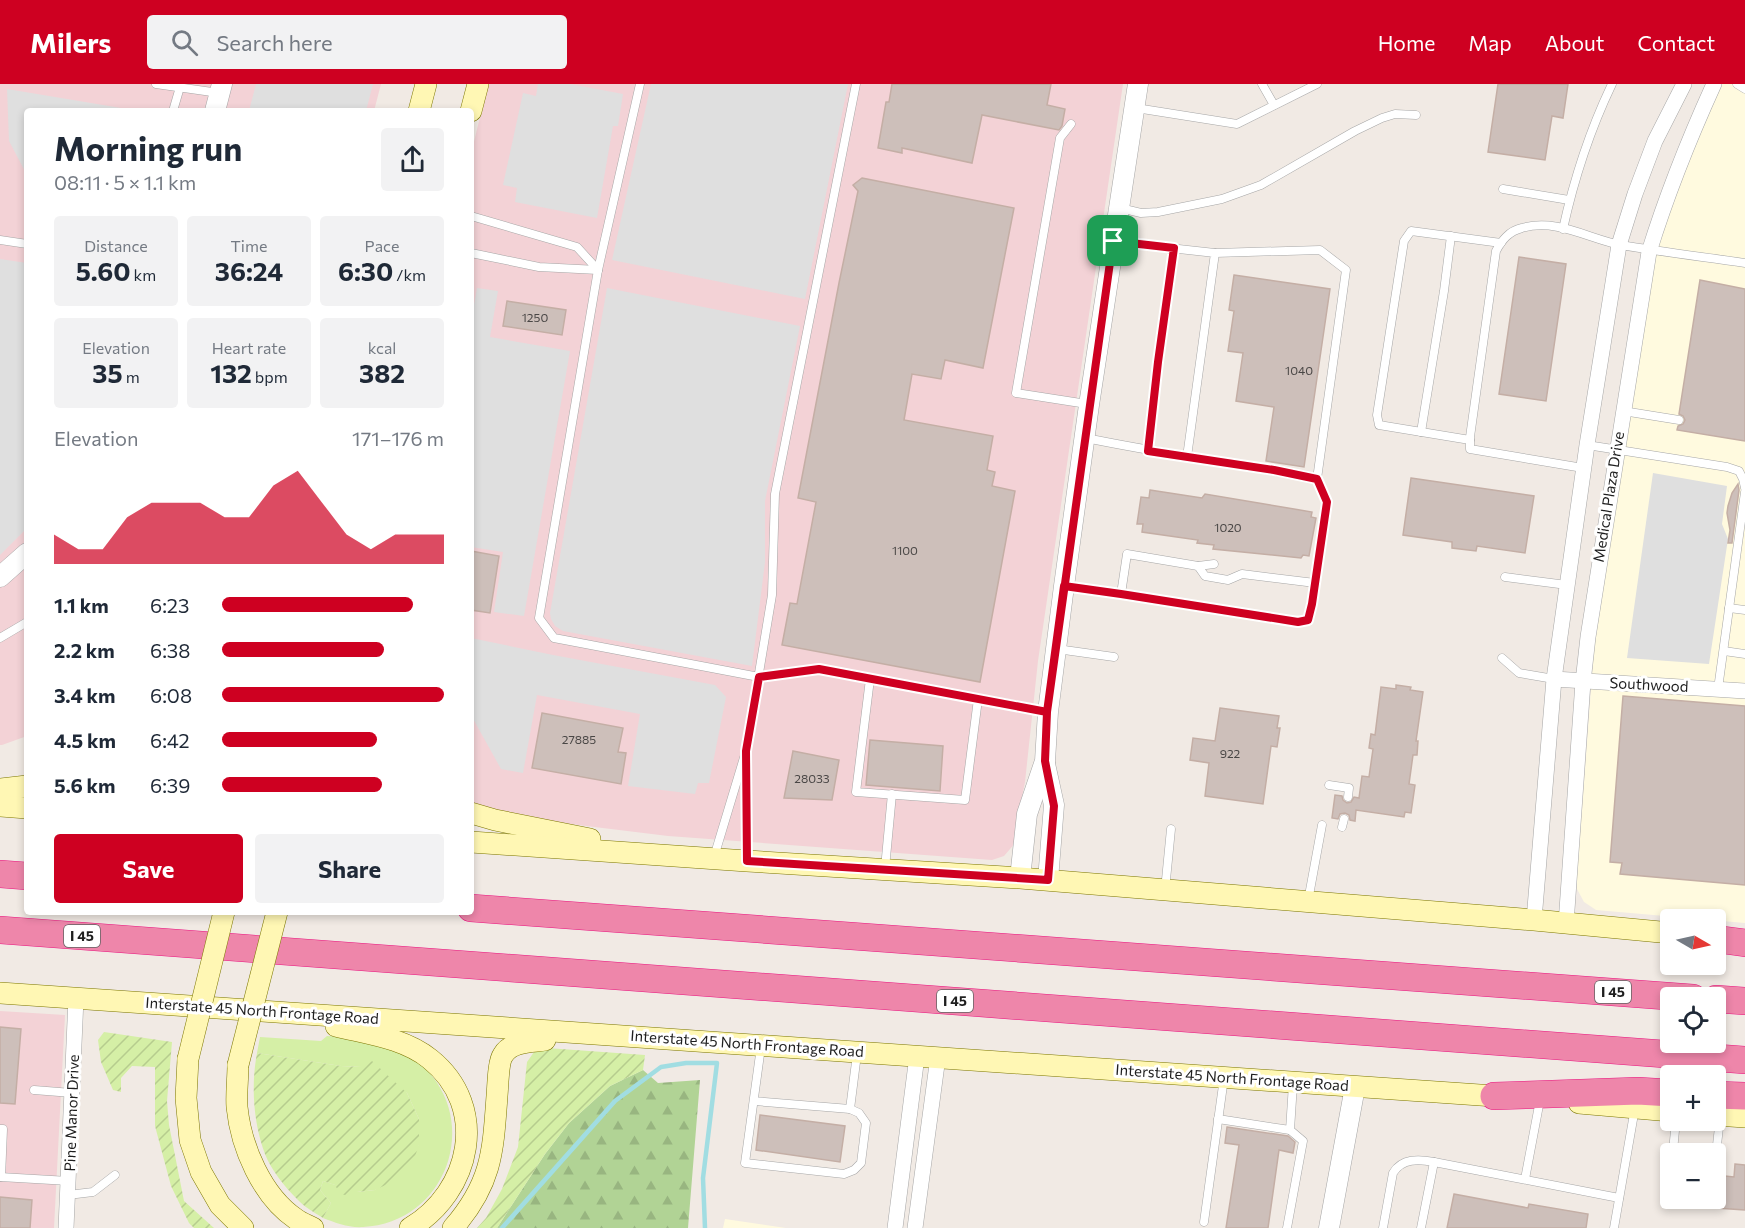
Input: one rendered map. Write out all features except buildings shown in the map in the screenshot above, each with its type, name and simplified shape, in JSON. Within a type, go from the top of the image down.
[{"type":"highway","points":[[0,874],[24,876]]},
{"type":"highway","name":"I 45","points":[[474,908],[1660,996]]},
{"type":"highway","name":"I 45","points":[[0,930],[1745,1060]]},
{"type":"highway","points":[[1726,939],[1745,942]]},
{"type":"highway","points":[[1726,1000],[1745,1001]]},
{"type":"highway","points":[[1494,1096],[1638,1091],[1660,1092]]},
{"type":"highway","points":[[1726,1104],[1745,1096]]},
{"type":"main road","points":[[420,108],[426,84]]},
{"type":"main road","points":[[472,108],[478,84]]},
{"type":"main road","points":[[0,789],[24,786]]},
{"type":"main road","points":[[0,806],[24,808]]},
{"type":"main road","points":[[474,814],[670,855]]},
{"type":"main road","points":[[474,842],[1048,880],[1660,932]]},
{"type":"main road","points":[[223,915],[188,1059],[186,1098],[190,1140],[201,1172],[220,1205],[243,1228]]},
{"type":"main road","points":[[276,915],[238,1065],[237,1107],[245,1148],[261,1180],[279,1204],[296,1219],[313,1228]]},
{"type":"main road","name":"Interstate 45 North Frontage Road","points":[[0,993],[1540,1100]]},
{"type":"main road","points":[[284,1013],[401,1042],[431,1060],[446,1076],[457,1094],[466,1116],[464,1160],[458,1176],[443,1200],[424,1220],[410,1228]]},
{"type":"main road","points":[[453,1228],[468,1212],[484,1182],[493,1150],[499,1075],[503,1054],[515,1044],[587,1034]]},
{"type":"main road","points":[[1540,1100],[1660,1110]]},
{"type":"main road","points":[[1726,1111],[1745,1117]]},
{"type":"street","points":[[1048,880],[1054,806],[1045,761],[1047,712],[1084,437],[1138,84]]},
{"type":"street","name":"Medical Plaza Drive","points":[[1534,920],[1554,679],[1583,468],[1619,245],[1655,141],[1684,84]]},
{"type":"street","name":"Medical Plaza Drive","points":[[1566,924],[1588,637],[1650,248],[1668,194],[1714,84]]},
{"type":"street","points":[[0,577],[24,556]]},
{"type":"street","name":"Southwood","points":[[1554,679],[1745,691]]},
{"type":"street","points":[[1020,878],[1027,814],[1045,761]]},
{"type":"street","name":"Pine Manor Drive","points":[[66,1228],[76,998]]},
{"type":"street","points":[[895,1228],[927,1057]]},
{"type":"street","points":[[915,1228],[927,1057]]},
{"type":"street","points":[[1329,1228],[1355,1087]]},
{"type":"lane","points":[[156,84],[219,96]]},
{"type":"lane","points":[[640,84],[598,270],[539,618],[554,638],[759,677],[819,669],[1047,712]]},
{"type":"lane","points":[[713,858],[746,751],[772,595],[775,494],[856,84]]},
{"type":"lane","points":[[1262,84],[1274,105]]},
{"type":"lane","points":[[1134,108],[1237,124],[1317,84]]},
{"type":"lane","points":[[1563,228],[1569,200],[1597,115],[1612,84]]},
{"type":"lane","points":[[1737,84],[1745,90]]},
{"type":"lane","points":[[174,108],[180,87]]},
{"type":"lane","points":[[1118,208],[1141,213],[1158,212],[1222,199],[1261,185],[1382,118],[1395,114],[1416,115]]},
{"type":"lane","points":[[1071,124],[1060,138],[1016,393],[1089,405]]},
{"type":"lane","points":[[1503,189],[1569,200]]},
{"type":"lane","points":[[474,217],[577,247],[598,270]]},
{"type":"lane","points":[[1583,468],[1470,449],[1496,251],[1504,237],[1521,228],[1544,225],[1563,228],[1619,245],[1745,262]]},
{"type":"lane","points":[[1470,440],[1379,425],[1377,415],[1404,241],[1411,231],[1501,243]]},
{"type":"lane","points":[[1421,432],[1451,236]]},
{"type":"lane","points":[[0,240],[24,244]]},
{"type":"lane","points":[[1064,586],[1298,622],[1308,620],[1327,502],[1317,479],[1346,270],[1320,250],[1215,253],[1113,241]]},
{"type":"lane","points":[[1148,451],[1174,248]]},
{"type":"lane","points":[[1187,457],[1215,253]]},
{"type":"lane","points":[[474,254],[539,267],[598,270]]},
{"type":"lane","points":[[1623,411],[1678,420]]},
{"type":"lane","points":[[1084,437],[1148,451],[1317,479]]},
{"type":"lane","points":[[1587,445],[1727,467],[1738,471],[1744,482],[1745,490],[1718,689]]},
{"type":"lane","points":[[1121,594],[1127,554],[1198,566],[1214,564]]},
{"type":"lane","points":[[1198,566],[1205,576],[1228,580],[1242,574]]},
{"type":"lane","points":[[1233,568],[1242,574],[1315,583]]},
{"type":"lane","points":[[1504,577],[1567,585]]},
{"type":"lane","points":[[1729,608],[1745,610]]},
{"type":"lane","points":[[0,638],[24,624]]},
{"type":"lane","points":[[1056,649],[1114,657]]},
{"type":"lane","points":[[1724,651],[1745,654]]},
{"type":"lane","points":[[1502,658],[1519,673],[1554,679]]},
{"type":"lane","points":[[870,679],[856,792],[965,800],[978,699]]},
{"type":"lane","points":[[746,751],[747,861]]},
{"type":"lane","points":[[1329,785],[1349,788],[1348,796]]},
{"type":"lane","points":[[885,869],[892,795]]},
{"type":"lane","points":[[1308,902],[1322,825]]},
{"type":"lane","points":[[1165,891],[1171,828]]},
{"type":"lane","points":[[754,1101],[850,1109],[858,1113],[866,1123],[861,1163],[854,1170],[844,1174],[745,1163],[762,1045]]},
{"type":"lane","points":[[850,1109],[857,1052]]},
{"type":"lane","points":[[1204,1222],[1224,1078]]},
{"type":"lane","points":[[1290,1130],[1293,1083]]},
{"type":"lane","points":[[34,1090],[72,1094]]},
{"type":"lane","points":[[1525,1179],[1540,1100]]},
{"type":"lane","points":[[1614,1228],[1635,1108]]},
{"type":"lane","points":[[1218,1119],[1290,1130],[1303,1141],[1287,1228]]},
{"type":"lane","points":[[0,1129],[3,1129],[1,1177],[93,1192],[115,1175]]},
{"type":"lane","points":[[1383,1228],[1393,1173],[1398,1165],[1411,1161],[1423,1160],[1619,1198]]},
{"type":"lane","points":[[1421,1228],[1434,1162]]},
{"type":"shaded area","points":[[0,84],[381,84],[375,108],[24,108],[24,737],[0,745]]},
{"type":"shaded area","points":[[256,84],[373,84],[367,108],[250,108]]},
{"type":"shaded area","points":[[488,84],[1123,84],[1038,661],[1016,842],[1004,856],[992,860],[668,836],[513,817],[474,805],[474,142]]},
{"type":"shaded area","points":[[538,84],[570,84],[623,94],[618,126],[613,126],[597,218],[515,202],[517,188],[503,185],[523,93],[536,96]]},
{"type":"shaded area","points":[[651,84],[848,84],[805,299],[612,260]]},
{"type":"shaded area","points":[[1722,84],[1745,84],[1745,923],[1726,921],[1726,909],[1660,909],[1660,916],[1596,910],[1584,902],[1577,889],[1594,649],[1652,267],[1678,184]]},
{"type":"shaded area","points":[[7,89],[121,108],[24,108],[24,169],[9,141]]},
{"type":"shaded area","points":[[0,259],[24,263],[24,531],[0,555]]},
{"type":"shaded area","points":[[477,288],[498,291],[490,337],[570,351],[524,616],[494,612],[503,552],[474,547],[474,304]]},
{"type":"shaded area","points":[[607,288],[800,326],[765,501],[765,562],[752,666],[563,631],[555,626],[551,619],[550,613]]},
{"type":"shaded area","points":[[1653,473],[1727,486],[1722,524],[1728,539],[1709,664],[1627,658]]},
{"type":"shaded area","points":[[474,639],[715,685],[726,697],[709,783],[698,783],[695,794],[628,786],[640,714],[537,695],[523,773],[501,769],[474,720]]},
{"type":"shaded area","points":[[0,1011],[65,1015],[54,1228],[0,1228]]},
{"type":"shaded area","points":[[725,1219],[786,1228],[723,1228]]},
{"type":"green space","points":[[104,1032],[172,1042],[167,1101],[169,1125],[184,1201],[214,1228],[194,1228],[189,1223],[171,1186],[155,1126],[155,1067],[132,1066],[121,1078],[121,1092],[113,1090],[101,1062],[98,1040]]},
{"type":"green space","points":[[327,1036],[370,1041],[410,1057],[422,1065],[440,1088],[450,1114],[452,1140],[446,1166],[434,1189],[416,1208],[392,1221],[358,1227],[323,1218],[331,1203],[320,1190],[323,1181],[357,1192],[375,1190],[419,1145],[419,1119],[407,1093],[361,1067],[257,1053],[260,1037],[321,1041]]},
{"type":"green space","points":[[547,1048],[645,1055],[643,1070],[610,1086],[569,1123],[545,1154],[497,1228],[477,1228],[486,1218],[502,1189],[518,1147],[527,1062],[534,1052]]},
{"type":"green space","points":[[257,1053],[341,1066],[361,1067],[372,1061],[407,1093],[419,1119],[419,1145],[414,1159],[398,1179],[375,1190],[357,1192],[351,1196],[340,1194],[335,1185],[323,1181],[320,1190],[331,1203],[323,1218],[309,1209],[283,1184],[271,1166],[261,1142],[254,1104]]},
{"type":"green space","points":[[643,1070],[658,1083],[700,1080],[688,1228],[497,1228],[545,1154],[569,1123],[610,1086]]},
{"type":"waterway","points":[[502,1228],[615,1101],[661,1067],[686,1063],[717,1063],[703,1178],[705,1228]]},
{"type":"route","points":[[1113,241],[1089,405],[1064,586],[1047,712],[819,669],[759,677],[746,751],[747,861],[1048,880],[1054,806],[1045,761],[1047,712],[1056,649],[1064,586],[1298,622],[1308,620],[1327,502],[1317,479],[1274,470],[1148,451],[1174,248],[1113,241]]}]
